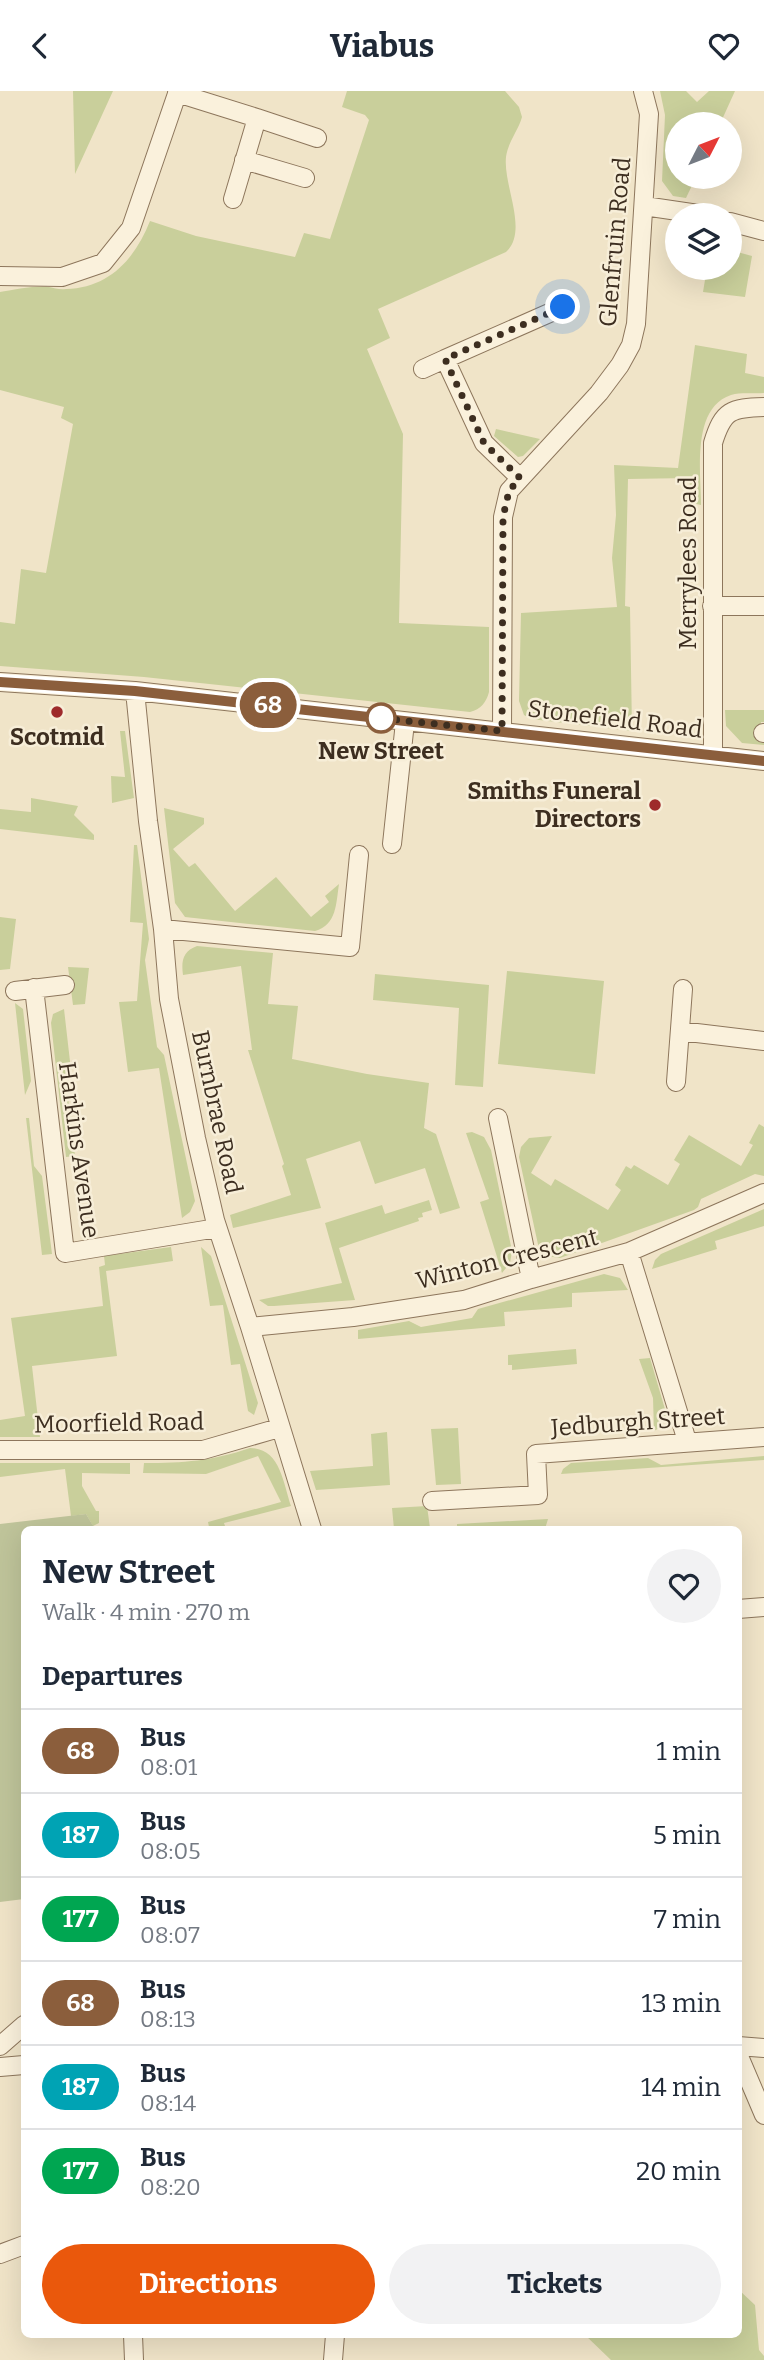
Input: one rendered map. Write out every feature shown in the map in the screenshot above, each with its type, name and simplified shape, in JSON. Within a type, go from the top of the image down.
[{"type":"street","name":"Glenfruin Road","points":[[502,731],[503,517],[509,491],[599,393],[631,345],[636,324],[649,114],[643,91]]},
{"type":"street","points":[[0,276],[62,277],[103,263],[131,228],[178,92],[317,138]]},
{"type":"street","points":[[233,199],[257,118]]},
{"type":"street","points":[[244,160],[305,178]]},
{"type":"street","points":[[644,206],[665,209]]},
{"type":"street","points":[[742,225],[764,231]]},
{"type":"street","points":[[423,369],[563,307]]},
{"type":"street","points":[[445,359],[484,443],[520,478]]},
{"type":"street","name":"Merrylees Road","points":[[713,755],[713,443],[718,425],[727,414],[736,408],[764,407]]},
{"type":"street","points":[[712,606],[764,606]]},
{"type":"street","name":"Stonefield Road","points":[[0,682],[135,691],[764,761]]},
{"type":"street","name":"Burnbrae Road","points":[[135,691],[148,821],[177,1049],[217,1228],[311,1526]]},
{"type":"street","points":[[392,844],[405,722]]},
{"type":"street","points":[[163,929],[349,947],[359,855]]},
{"type":"street","points":[[15,991],[65,985]]},
{"type":"street","name":"Harkins Avenue","points":[[34,988],[65,1253],[217,1228]]},
{"type":"street","points":[[676,1082],[683,989]]},
{"type":"street","points":[[680,1031],[764,1041]]},
{"type":"street","points":[[498,1118],[531,1279]]},
{"type":"street","name":"Winton Crescent","points":[[250,1328],[464,1300],[629,1252],[764,1193]]},
{"type":"street","points":[[629,1252],[687,1441]]},
{"type":"street","name":"Moorfield Road","points":[[0,1450],[203,1450],[279,1428]]},
{"type":"street","name":"Jedburgh Street","points":[[432,1501],[538,1495],[536,1454],[764,1437]]},
{"type":"street","points":[[742,1609],[764,1607]]},
{"type":"street","points":[[0,2046],[21,2028]]},
{"type":"street","points":[[742,2046],[764,2047]]},
{"type":"street","points":[[742,2063],[764,2115]]},
{"type":"street","points":[[0,2067],[21,2065]]},
{"type":"street","points":[[0,2254],[21,2246]]},
{"type":"street","points":[[132,2338],[134,2360]]},
{"type":"street","points":[[333,2360],[335,2338]]},
{"type":"green space","points":[[73,91],[113,91],[75,174]]},
{"type":"green space","points":[[347,91],[505,91],[519,107],[522,117],[506,157],[515,232],[506,252],[378,309],[390,338],[367,349],[403,434],[399,623],[489,627],[489,692],[485,702],[470,712],[144,677],[0,666],[0,622],[15,624],[21,569],[46,573],[73,424],[61,418],[64,407],[0,390],[0,292],[38,287],[81,287],[108,277],[137,248],[150,221],[196,236],[295,257],[304,233],[330,239],[369,120],[365,115],[342,107]]},
{"type":"green space","points":[[660,91],[686,91],[697,102],[709,91],[735,91],[725,112],[665,112],[665,115]]},
{"type":"green space","points":[[665,115],[665,185],[662,181]]},
{"type":"green space","points":[[668,189],[690,189],[686,198],[673,196]]},
{"type":"green space","points":[[742,253],[752,256],[745,297],[703,292],[705,280],[742,280]]},
{"type":"green space","points":[[695,345],[747,354],[745,373],[764,377],[764,393],[731,395],[718,402],[709,413],[701,443],[701,505],[692,503],[689,478],[628,479],[625,606],[630,607],[632,731],[531,719],[524,715],[519,701],[521,613],[617,607],[612,558],[616,515],[614,465],[678,468]]},
{"type":"green space","points":[[496,429],[540,439],[523,456],[518,457],[494,436]]},
{"type":"green space","points":[[725,710],[764,710],[761,738],[764,738],[764,745],[742,743],[726,726]]},
{"type":"green space","points":[[120,731],[125,731],[134,798],[112,803],[111,776],[125,777]]},
{"type":"green space","points":[[31,798],[78,806],[74,815],[94,835],[94,840],[0,829],[0,809],[31,812]]},
{"type":"green space","points":[[164,808],[204,818],[204,824],[173,849],[189,867],[195,863],[235,911],[276,877],[311,917],[329,902],[325,896],[339,884],[336,906],[328,924],[315,931],[185,917],[175,903]]},
{"type":"green space","points":[[134,845],[137,845],[149,939],[145,960],[157,1047],[164,1055],[195,1201],[190,1212],[182,1218],[159,1068],[128,1072],[119,1002],[137,1001],[143,923],[130,922]]},
{"type":"green space","points":[[0,917],[16,919],[10,969],[0,970]]},
{"type":"green space","points":[[197,946],[273,953],[268,1004],[298,1006],[292,1059],[429,1083],[424,1128],[436,1134],[460,1208],[440,1214],[425,1168],[375,1184],[360,1141],[306,1159],[321,1208],[233,1228],[230,1215],[291,1195],[282,1166],[284,1164],[248,1050],[252,1050],[241,966],[183,975],[184,957]]},
{"type":"green space","points":[[68,967],[89,968],[85,1004],[73,1005]]},
{"type":"green space","points":[[507,971],[604,981],[595,1074],[498,1064]]},
{"type":"green space","points":[[375,974],[489,985],[483,1087],[455,1085],[459,1008],[373,1000]]},
{"type":"green space","points":[[15,1003],[23,1009],[31,1081],[25,1095]]},
{"type":"green space","points":[[64,1009],[72,1079],[66,1081],[75,1156],[66,1157],[51,1023],[53,1014]]},
{"type":"green space","points":[[26,1118],[29,1118],[34,1166],[42,1176],[52,1254],[42,1255]]},
{"type":"green space","points":[[759,1124],[764,1127],[764,1176],[755,1174],[701,1199],[694,1210],[560,1258],[547,1256],[539,1249],[519,1157],[521,1147],[529,1138],[552,1136],[531,1173],[551,1186],[555,1179],[608,1210],[621,1190],[615,1185],[626,1166],[631,1169],[634,1165],[668,1185],[680,1164],[674,1160],[689,1135],[741,1166],[753,1145],[749,1143]]},
{"type":"green space","points":[[472,1132],[484,1137],[491,1150],[512,1251],[510,1263],[502,1273],[480,1202],[489,1199],[466,1133]]},
{"type":"green space","points":[[429,1200],[432,1210],[422,1213],[423,1217],[418,1218],[419,1221],[339,1248],[355,1300],[268,1306],[259,1300],[342,1283],[325,1223],[382,1205],[385,1214]]},
{"type":"green space","points":[[764,1209],[764,1226],[715,1241],[717,1249],[652,1269],[661,1254]]},
{"type":"green space","points":[[171,1247],[173,1261],[106,1271],[117,1356],[32,1366],[40,1437],[0,1437],[0,1420],[25,1416],[11,1318],[103,1306],[99,1267],[105,1265],[104,1256]]},
{"type":"green space","points":[[201,1247],[211,1256],[258,1403],[254,1415],[248,1411],[240,1364],[231,1365],[223,1305],[210,1306]]},
{"type":"green space","points":[[604,1274],[620,1278],[628,1290],[572,1293],[572,1307],[504,1312],[505,1326],[358,1339],[358,1330],[409,1321],[421,1327],[472,1318],[478,1309]]},
{"type":"green space","points":[[576,1349],[577,1364],[512,1370],[512,1365],[508,1365],[508,1355]]},
{"type":"green space","points":[[650,1358],[667,1416],[661,1427],[654,1431],[653,1398],[639,1359]]},
{"type":"green space","points":[[458,1428],[461,1484],[436,1485],[431,1429]]},
{"type":"green space","points":[[387,1432],[390,1485],[316,1490],[310,1471],[373,1466],[371,1434]]},
{"type":"green space","points":[[250,1448],[268,1454],[279,1468],[291,1506],[224,1523],[225,1526],[209,1526],[208,1522],[281,1502],[258,1456],[206,1474],[143,1473],[144,1463],[223,1456]]},
{"type":"green space","points":[[764,1456],[764,1460],[561,1474],[571,1463],[648,1458],[661,1465]]},
{"type":"green space","points":[[0,1463],[130,1463],[130,1474],[82,1473],[82,1486],[96,1511],[99,1511],[99,1523],[93,1526],[86,1514],[71,1516],[65,1469],[0,1477]]},
{"type":"green space","points":[[427,1506],[430,1526],[394,1526],[392,1508]]},
{"type":"green space","points":[[86,1514],[93,1526],[21,1526],[21,1899],[0,1902],[0,1524]]},
{"type":"green space","points":[[548,1519],[546,1526],[457,1524]]},
{"type":"green space","points":[[742,2293],[755,2305],[759,2350],[764,2360],[611,2360],[588,2338],[742,2338]]},
{"type":"bus line","name":"68","points":[[0,682],[135,691],[764,761]]},
{"type":"place","name":"Scotmid","points":[[57,712]]},
{"type":"place","name":"New Street","points":[[381,718]]},
{"type":"place","name":"Smiths Funeral Directors","points":[[655,805]]},
{"type":"route","points":[[381,718],[370,717],[502,731],[503,517],[509,491],[520,478],[484,443],[445,359],[563,307]]}]
